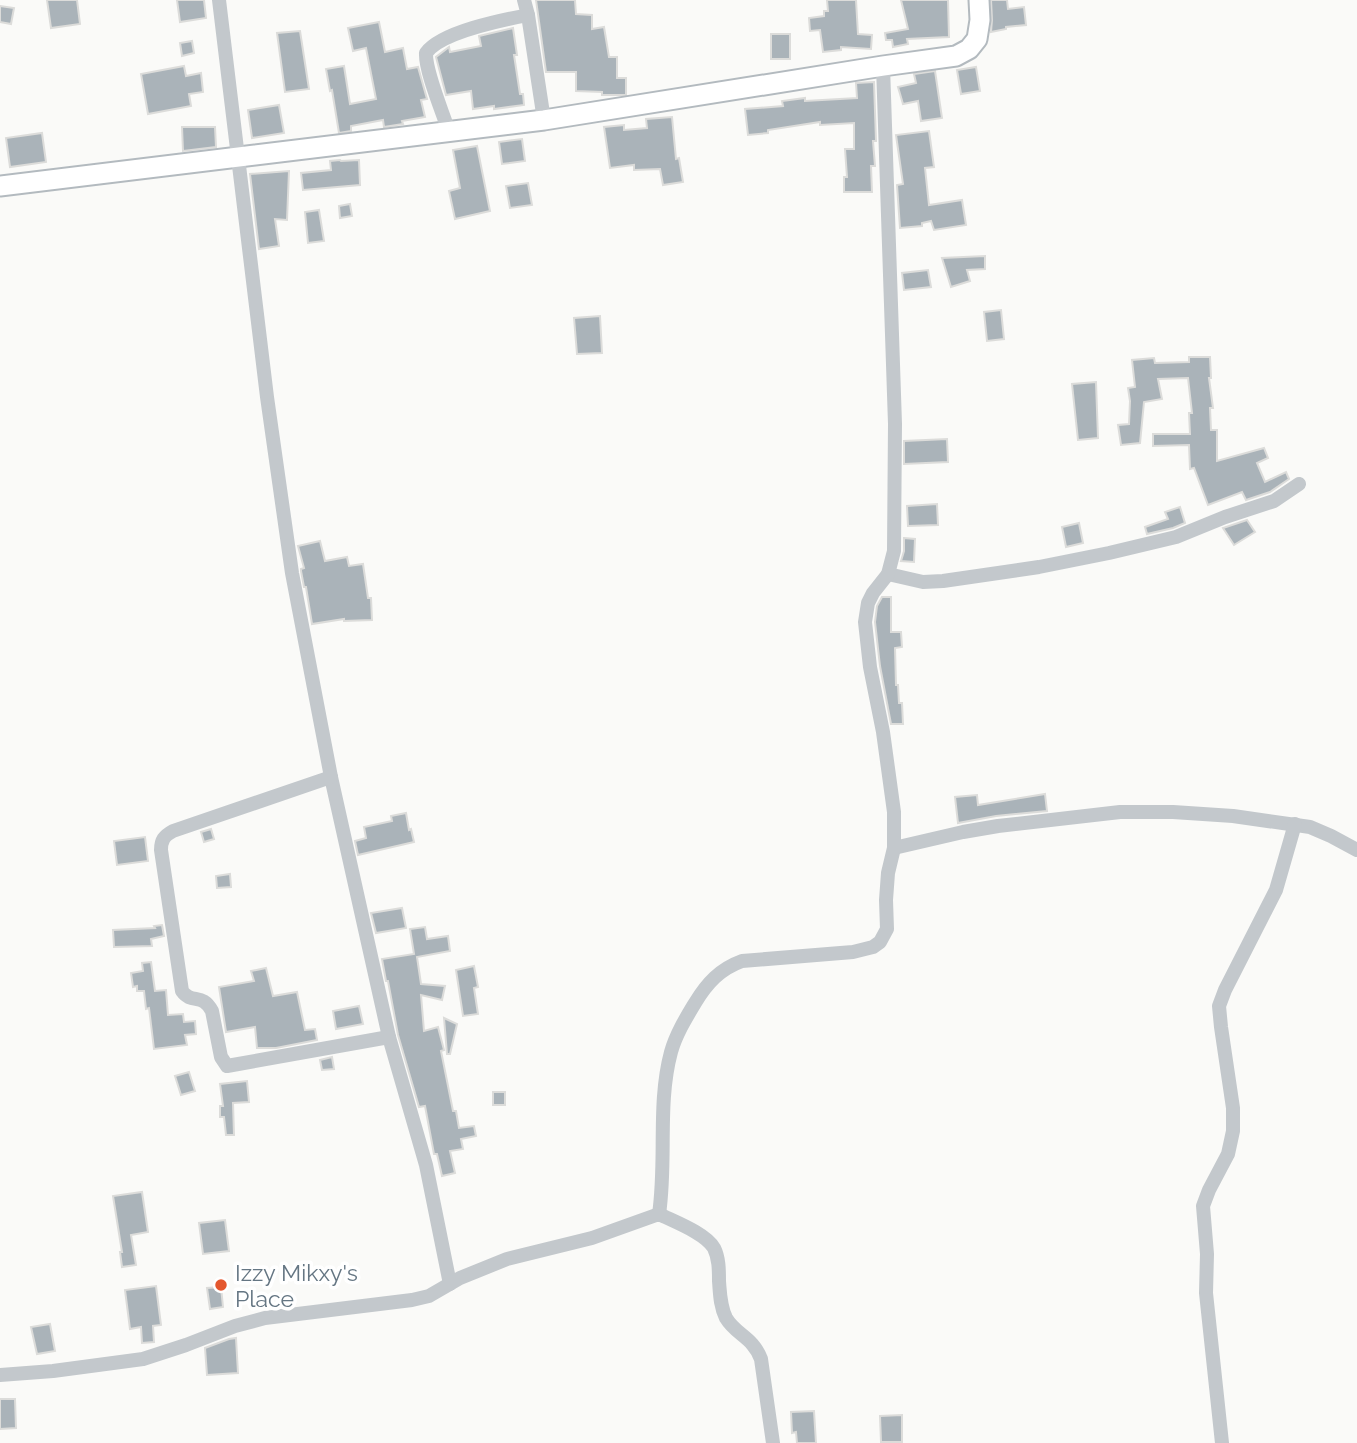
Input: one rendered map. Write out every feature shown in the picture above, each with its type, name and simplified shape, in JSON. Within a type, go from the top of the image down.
[{"type":"street","points":[[219,0],[267,397],[290,559],[331,777],[389,1037],[426,1165],[450,1284]]},
{"type":"street","points":[[524,0],[544,120]]},
{"type":"street","points":[[0,186],[544,120],[956,56],[969,50],[977,39],[979,0]]},
{"type":"street","points":[[449,132],[425,53],[434,45],[470,29],[528,15]]},
{"type":"street","points":[[659,1214],[664,1093],[671,1052],[681,1026],[708,984],[729,965],[742,961],[853,952],[873,947],[880,942],[887,929],[886,900],[888,873],[894,848],[894,812],[865,622],[868,603],[888,574],[894,551],[895,425],[883,66]]},
{"type":"street","points":[[888,574],[923,582],[943,581],[1039,567],[1109,552],[1176,537],[1274,501],[1299,484]]},
{"type":"street","points":[[331,777],[173,831],[163,837],[161,850],[181,991],[188,997],[203,1000],[209,1005],[221,1057],[227,1066],[389,1037]]},
{"type":"street","points":[[894,848],[975,830],[1120,812],[1173,811],[1310,827],[1357,850]]},
{"type":"street","points":[[1222,1443],[1207,1305],[1207,1254],[1203,1222],[1203,1206],[1228,1154],[1233,1131],[1233,1108],[1219,1006],[1224,989],[1276,890],[1295,824]]},
{"type":"street","points":[[0,1375],[143,1359],[265,1318],[429,1296],[460,1278],[507,1259],[592,1238],[659,1214],[706,1239],[713,1246],[717,1256],[720,1300],[724,1312],[734,1328],[753,1343],[761,1359],[774,1443]]},
{"type":"building","points":[[47,0],[77,0],[80,24],[51,28]]},
{"type":"building","points":[[177,0],[204,0],[206,18],[180,22]]},
{"type":"building","points":[[536,0],[575,0],[576,14],[592,15],[592,29],[604,27],[609,57],[617,57],[617,78],[626,78],[626,95],[576,91],[576,72],[546,72]]},
{"type":"building","points":[[827,0],[856,0],[858,34],[872,35],[871,49],[841,47],[841,50],[823,52],[820,30],[810,31],[809,18],[824,16],[824,11],[828,11]]},
{"type":"building","points":[[901,0],[948,0],[949,37],[907,39],[908,44],[893,47],[892,40],[886,40],[885,33],[908,29]]},
{"type":"building","points":[[991,0],[1007,0],[1008,9],[1024,7],[1026,25],[991,32]]},
{"type":"building","points":[[0,6],[14,8],[11,24],[0,22]]},
{"type":"building","points":[[379,22],[385,52],[403,48],[407,69],[418,67],[427,99],[421,100],[425,117],[384,127],[383,120],[351,126],[351,131],[339,133],[326,69],[344,66],[350,104],[376,99],[366,48],[353,51],[348,28]]},
{"type":"building","points":[[513,28],[517,55],[514,55],[524,105],[473,109],[471,91],[446,95],[436,57],[449,47],[450,52],[481,46],[479,36]]},
{"type":"building","points":[[300,31],[309,89],[285,92],[277,33]]},
{"type":"building","points":[[771,34],[790,34],[790,59],[771,59]]},
{"type":"building","points":[[192,41],[194,53],[182,56],[180,43]]},
{"type":"building","points":[[184,66],[186,76],[201,73],[203,92],[189,94],[191,106],[148,114],[141,74]]},
{"type":"building","points":[[976,67],[980,91],[961,94],[957,70]]},
{"type":"building","points":[[935,71],[942,118],[921,121],[918,101],[903,104],[898,87],[916,83],[914,74]]},
{"type":"building","points":[[874,82],[876,141],[873,141],[875,166],[871,166],[872,192],[844,192],[844,177],[847,177],[845,149],[854,149],[854,123],[820,125],[820,122],[748,135],[745,109],[783,106],[782,101],[805,98],[805,101],[857,98],[856,83]]},
{"type":"building","points":[[279,105],[284,133],[252,138],[248,110]]},
{"type":"building","points":[[672,117],[676,159],[679,158],[683,182],[663,185],[660,169],[634,170],[634,165],[610,168],[604,127],[624,125],[624,130],[647,128],[646,119]]},
{"type":"building","points":[[182,127],[215,127],[216,147],[183,151]]},
{"type":"building","points":[[929,131],[934,167],[925,168],[929,205],[962,200],[966,225],[934,230],[931,221],[922,223],[922,226],[900,228],[897,185],[903,184],[896,135]]},
{"type":"building","points":[[42,133],[46,162],[10,167],[6,138]]},
{"type":"building","points":[[522,139],[525,161],[502,164],[499,142]]},
{"type":"building","points":[[477,146],[490,211],[455,219],[449,191],[460,188],[453,150]]},
{"type":"building","points":[[359,160],[360,185],[303,190],[301,173],[331,170],[330,161]]},
{"type":"building","points":[[289,171],[287,220],[275,219],[279,246],[259,249],[250,174]]},
{"type":"building","points":[[528,183],[532,205],[510,208],[506,186]]},
{"type":"building","points":[[350,204],[352,216],[340,218],[339,206]]},
{"type":"building","points":[[319,210],[324,241],[308,243],[305,212]]},
{"type":"building","points":[[985,256],[985,269],[967,270],[970,281],[951,287],[942,258]]},
{"type":"building","points":[[928,270],[931,287],[904,290],[902,273]]},
{"type":"building","points":[[1001,310],[1004,339],[987,341],[984,312]]},
{"type":"building","points":[[600,316],[602,353],[577,354],[574,318]]},
{"type":"building","points":[[1189,357],[1210,357],[1209,378],[1213,408],[1210,408],[1211,430],[1217,430],[1217,461],[1264,448],[1268,458],[1257,463],[1265,482],[1286,472],[1289,479],[1270,492],[1246,500],[1242,492],[1208,505],[1194,468],[1190,469],[1189,445],[1153,446],[1153,434],[1190,434],[1189,413],[1192,413],[1188,378],[1158,379],[1162,399],[1144,402],[1140,443],[1121,445],[1118,425],[1129,424],[1128,388],[1135,387],[1132,360],[1154,358],[1155,363],[1189,362]]},
{"type":"building","points":[[1096,382],[1098,438],[1078,440],[1072,384]]},
{"type":"building","points":[[947,439],[948,462],[904,464],[904,441]]},
{"type":"building","points":[[937,504],[938,525],[908,526],[907,506]]},
{"type":"building","points":[[1180,507],[1185,523],[1147,534],[1145,527],[1168,519],[1165,512]]},
{"type":"building","points":[[1247,520],[1255,532],[1234,545],[1223,528]]},
{"type":"building","points":[[1079,523],[1083,543],[1066,547],[1062,527]]},
{"type":"building","points":[[904,538],[915,539],[914,562],[901,561]]},
{"type":"building","points":[[320,541],[325,561],[347,557],[349,566],[363,564],[368,598],[371,598],[372,620],[344,619],[312,624],[298,546]]},
{"type":"building","points":[[882,597],[891,597],[891,632],[901,632],[902,647],[895,648],[896,685],[899,703],[902,703],[903,724],[891,724],[880,666],[875,622],[877,606]]},
{"type":"building","points":[[1045,794],[1047,811],[958,823],[955,797],[977,795],[978,805]]},
{"type":"building","points":[[406,813],[414,842],[358,855],[355,841],[366,838],[364,827],[392,821],[391,816]]},
{"type":"building","points":[[211,829],[214,839],[204,842],[201,832]]},
{"type":"building","points":[[145,837],[148,861],[117,865],[114,841]]},
{"type":"building","points":[[230,874],[231,887],[217,888],[216,876]]},
{"type":"building","points":[[402,908],[406,928],[376,933],[371,913]]},
{"type":"building","points":[[162,925],[164,936],[151,939],[152,946],[114,947],[113,930],[155,928],[154,926]]},
{"type":"building","points":[[425,927],[427,939],[448,936],[450,951],[417,957],[421,984],[445,986],[442,1000],[421,995],[424,1031],[438,1027],[453,1111],[456,1111],[459,1128],[474,1126],[476,1136],[461,1139],[463,1149],[450,1151],[455,1173],[442,1176],[437,1154],[434,1154],[425,1106],[419,1107],[398,1035],[382,959],[414,954],[410,929]]},
{"type":"building","points":[[151,962],[155,991],[166,990],[168,1015],[183,1014],[184,1022],[195,1021],[196,1034],[185,1035],[187,1045],[154,1049],[144,991],[137,991],[137,986],[133,987],[131,973],[143,971],[142,963]]},
{"type":"building","points":[[474,966],[478,987],[474,988],[478,1014],[463,1016],[456,970]]},
{"type":"building","points":[[266,968],[273,996],[297,992],[305,1030],[315,1029],[317,1040],[276,1048],[257,1048],[255,1027],[226,1032],[219,987],[254,981],[251,971]]},
{"type":"building","points":[[359,1006],[363,1024],[336,1029],[333,1011]]},
{"type":"building","points":[[444,1018],[457,1024],[450,1054],[447,1054]]},
{"type":"building","points":[[332,1057],[334,1069],[322,1070],[320,1060]]},
{"type":"building","points":[[189,1072],[195,1091],[181,1095],[175,1076]]},
{"type":"building","points":[[247,1081],[249,1102],[233,1103],[234,1135],[226,1135],[224,1117],[220,1117],[220,1106],[223,1106],[220,1084]]},
{"type":"building","points":[[493,1092],[505,1092],[505,1105],[493,1105]]},
{"type":"building","points":[[142,1192],[148,1232],[131,1235],[136,1265],[122,1267],[113,1196]]},
{"type":"building","points":[[225,1220],[229,1251],[203,1254],[199,1223]]},
{"type":"building","points":[[156,1286],[161,1325],[153,1326],[154,1342],[142,1343],[141,1327],[130,1329],[125,1290]]},
{"type":"building","points":[[221,1287],[223,1307],[210,1309],[207,1288]]},
{"type":"building","points":[[50,1324],[55,1351],[37,1354],[31,1327]]},
{"type":"building","points":[[236,1338],[238,1373],[207,1375],[205,1348]]},
{"type":"building","points":[[0,1399],[15,1399],[16,1428],[0,1429]]},
{"type":"building","points":[[814,1411],[816,1443],[797,1443],[796,1432],[792,1433],[791,1412]]},
{"type":"building","points":[[902,1415],[902,1442],[881,1442],[880,1416]]},
{"type":"place","name":"Izzy Mikxy's Place","points":[[221,1285]]}]
